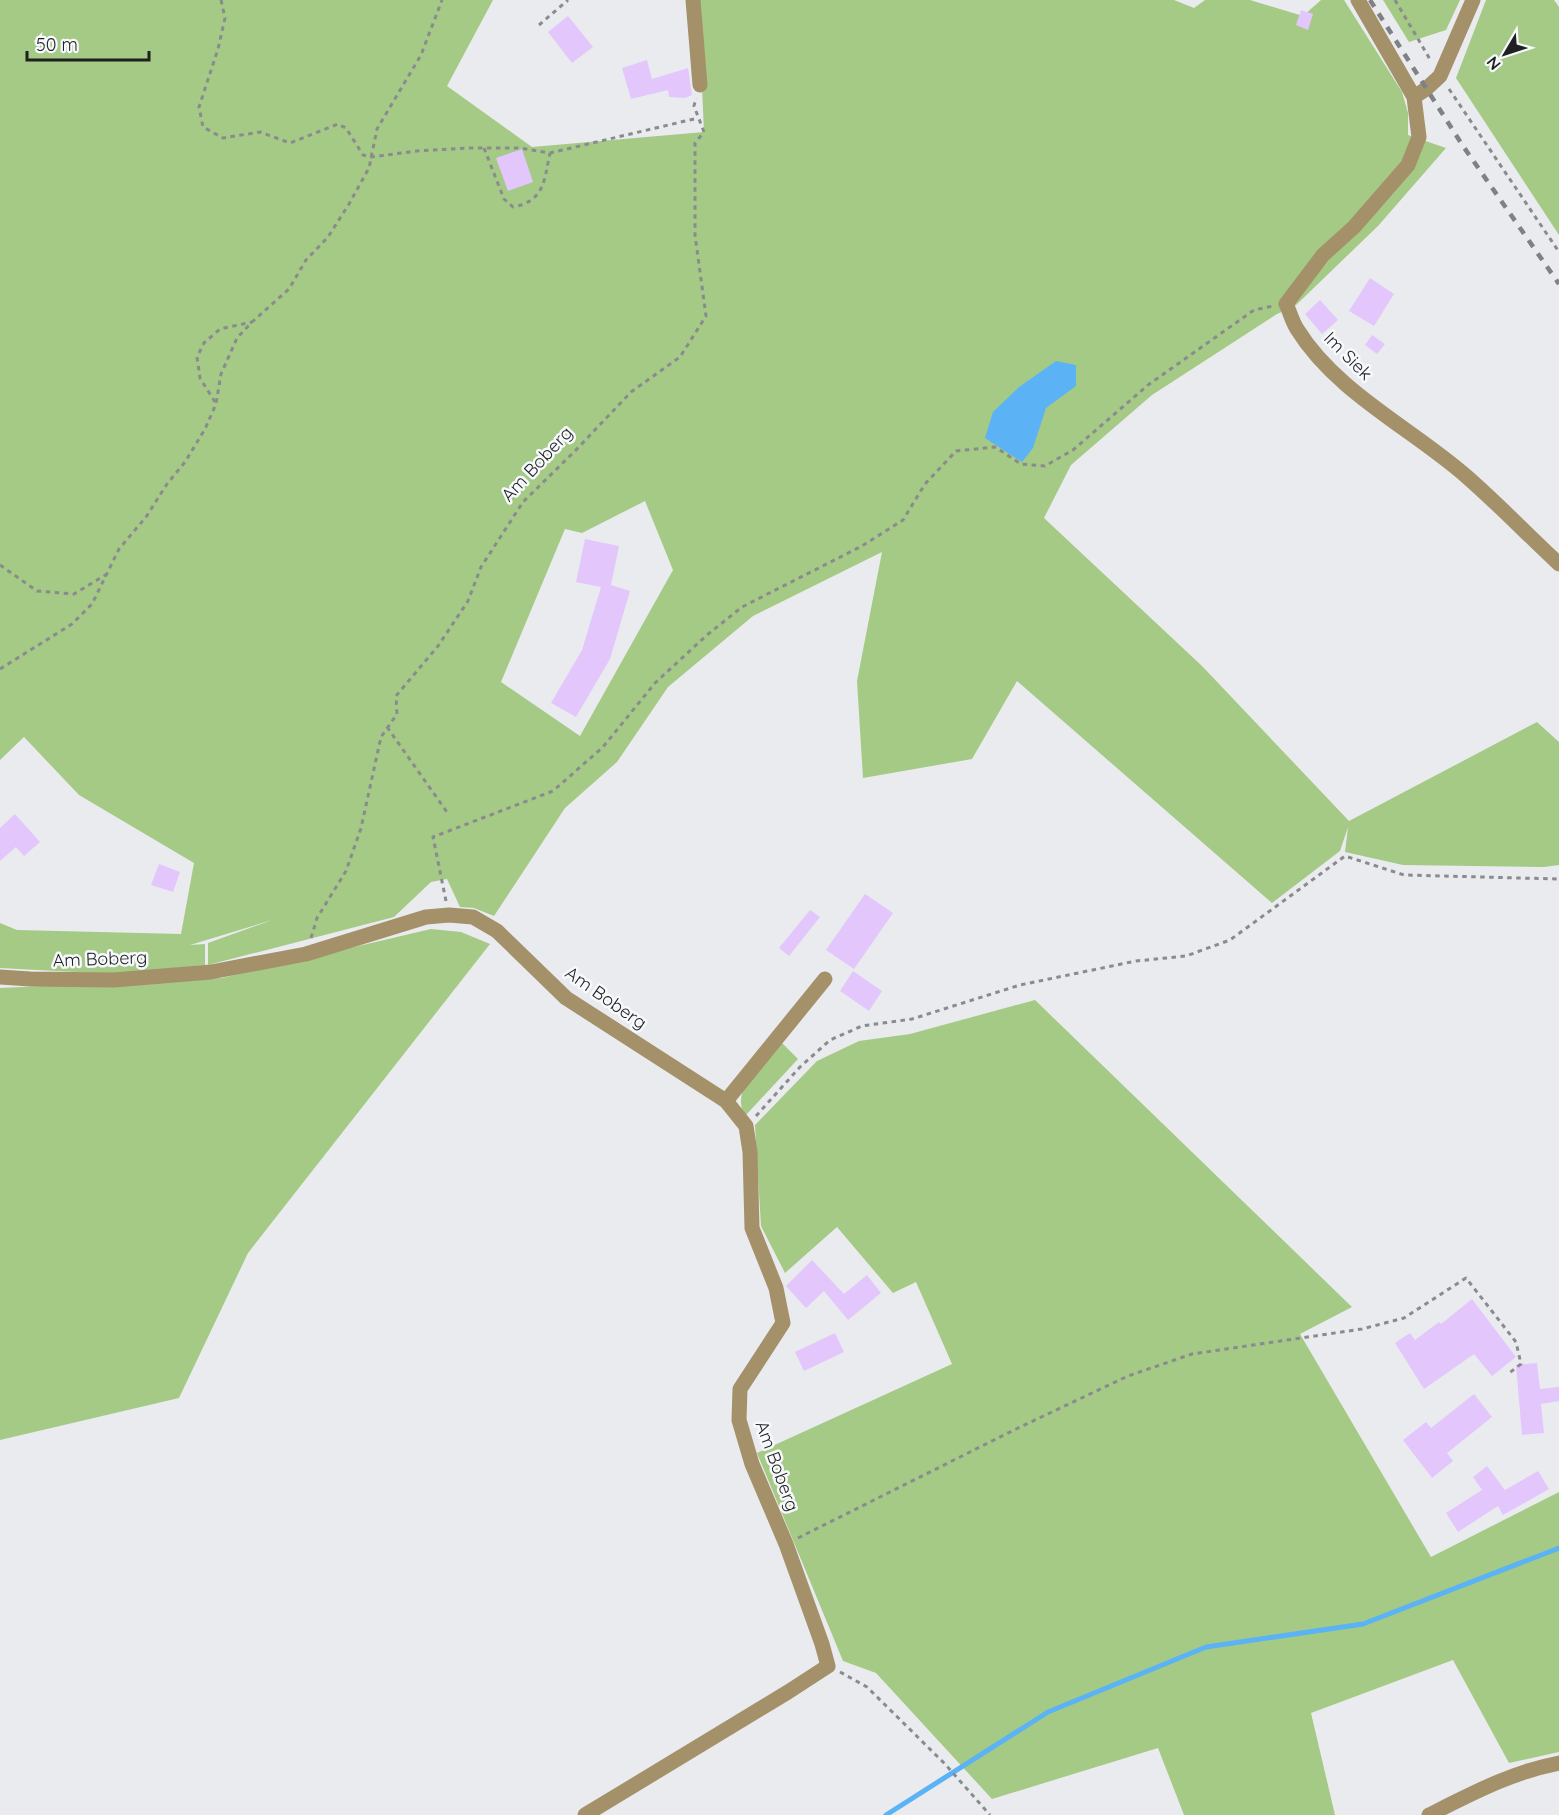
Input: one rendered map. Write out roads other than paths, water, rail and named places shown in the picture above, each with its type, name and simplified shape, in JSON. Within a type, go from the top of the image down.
[{"type":"street","points":[[693,0],[700,85]]},
{"type":"street","points":[[1358,0],[1414,97],[1440,76],[1473,0]]},
{"type":"street","name":"Im Siek","points":[[1414,97],[1419,137],[1408,165],[1354,227],[1323,255],[1286,303],[1296,328],[1328,368],[1350,388],[1465,475],[1559,564]]},
{"type":"street","name":"Am Boberg","points":[[0,977],[114,980],[211,972],[306,954],[426,917],[449,915],[473,917],[497,931],[566,998],[726,1101],[746,1126],[750,1152],[752,1228],[776,1288],[783,1323],[740,1389],[739,1420],[752,1464],[786,1544],[828,1666],[585,1815]]},
{"type":"street","points":[[726,1101],[825,979]]},
{"type":"street","points":[[1428,1815],[1498,1780],[1559,1763]]},
{"type":"water","points":[[1056,361],[1076,365],[1076,386],[1046,408],[1033,448],[1022,462],[985,438],[993,412],[1019,387]]},
{"type":"waterway","points":[[886,1815],[1048,1712],[1206,1647],[1363,1624],[1559,1548]]},
{"type":"railway","points":[[1370,0],[1463,146],[1559,284]]}]
